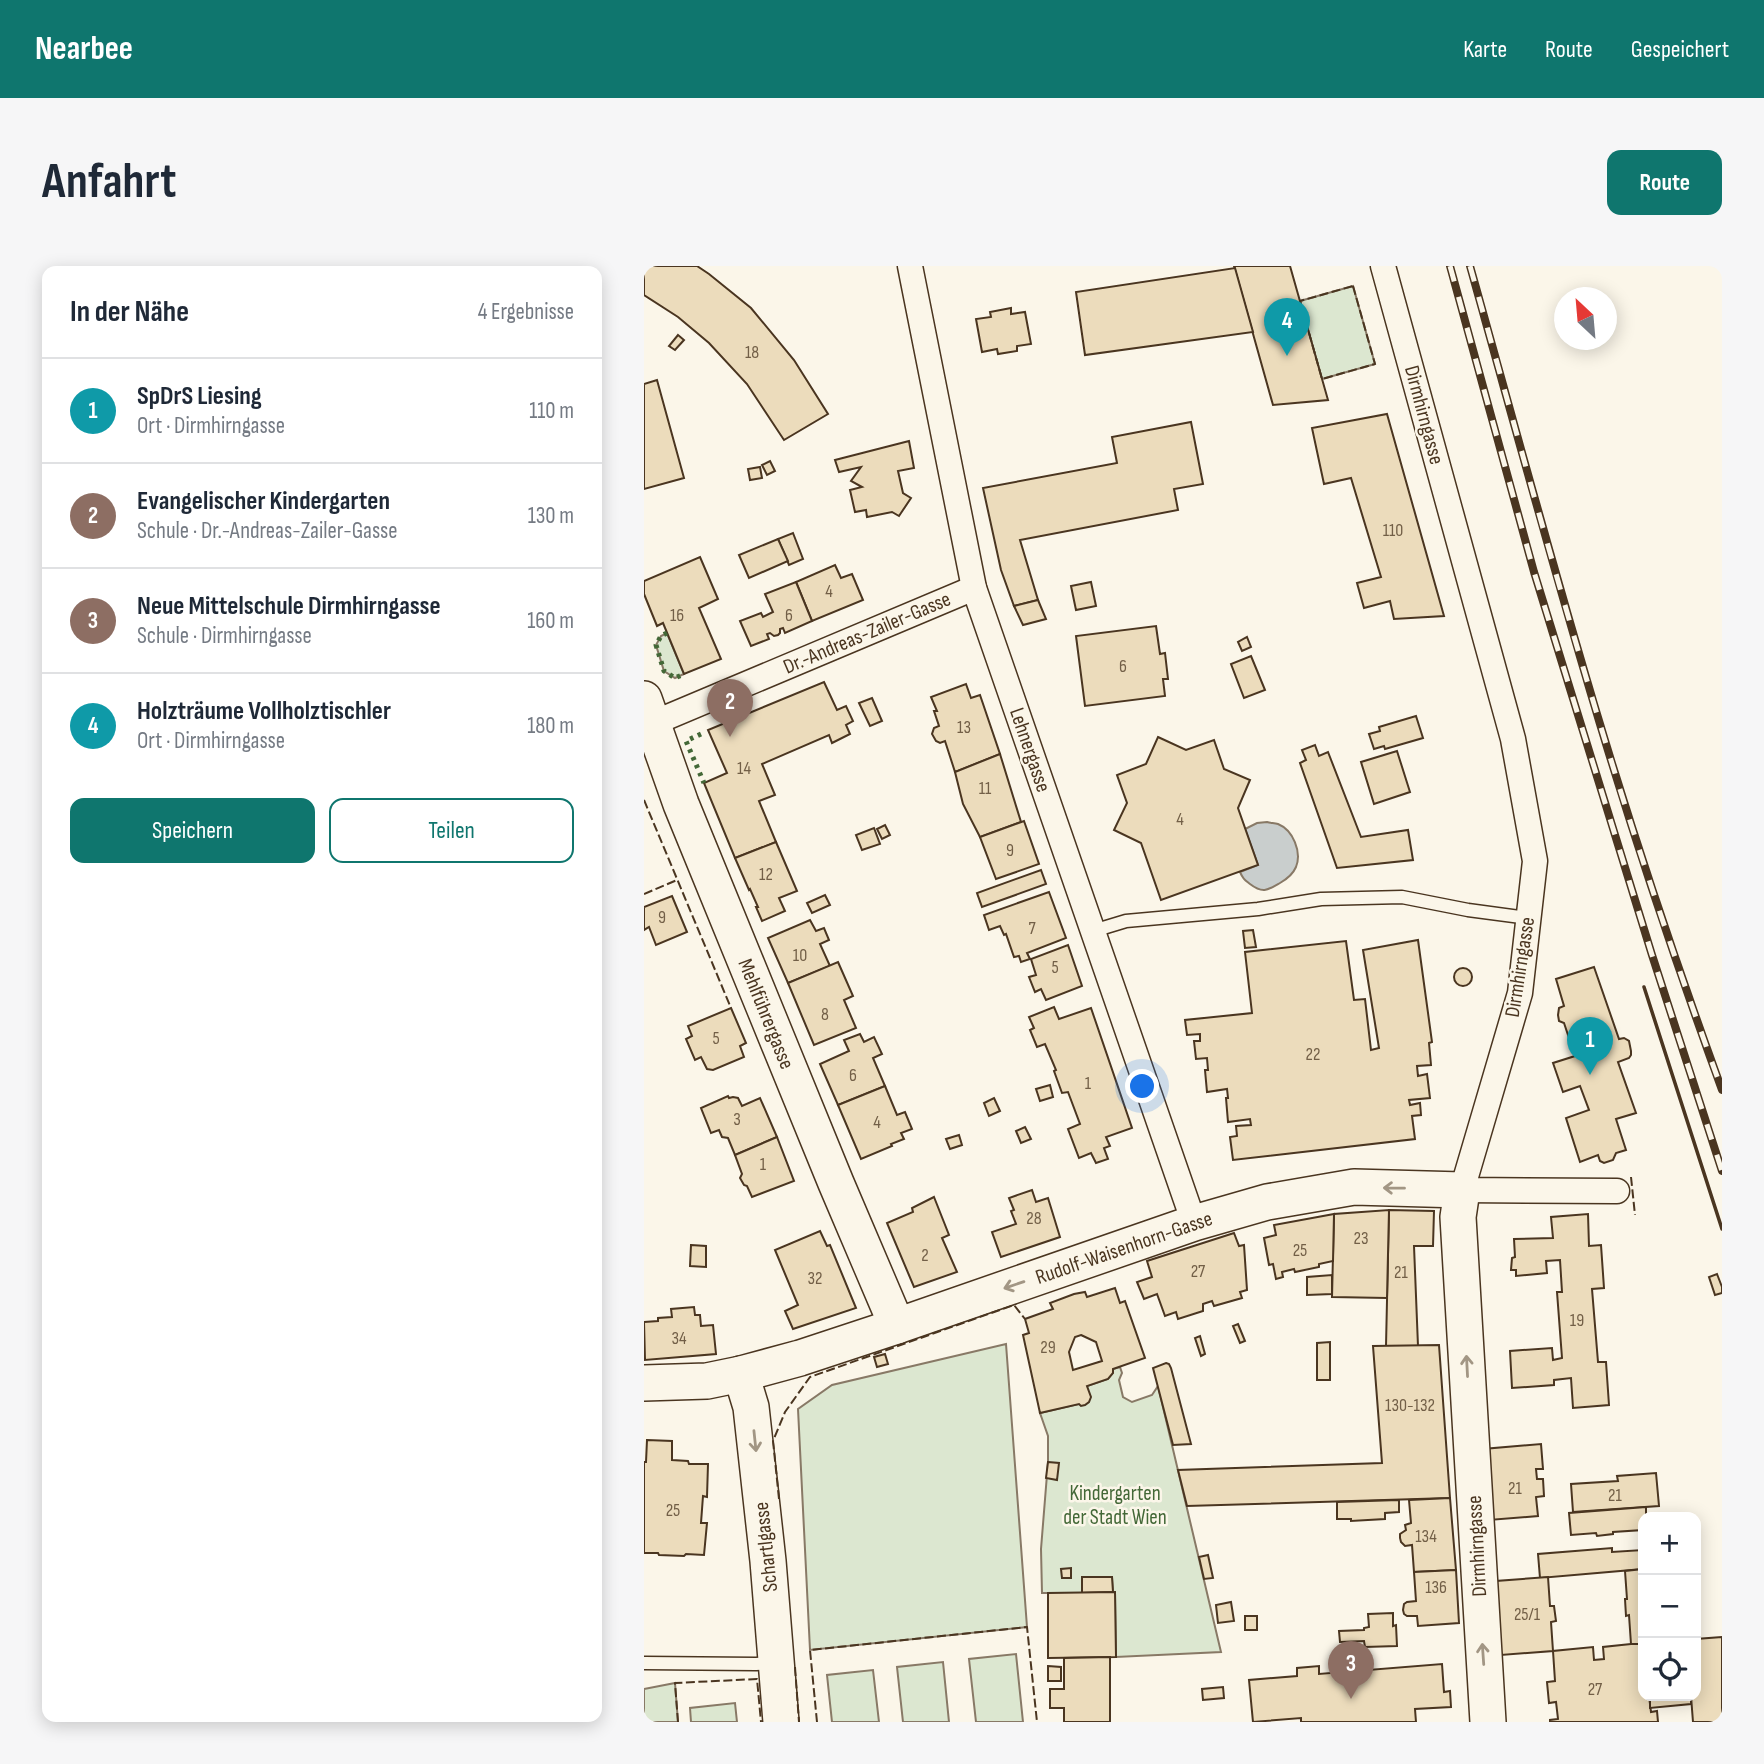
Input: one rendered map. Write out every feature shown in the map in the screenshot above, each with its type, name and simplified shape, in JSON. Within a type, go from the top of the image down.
[{"type":"street","name":"Lehnergasse","points":[[910,266],[974,588],[1195,1223]]},
{"type":"street","name":"Dirmhirngasse","points":[[1383,266],[1513,739],[1535,861],[1520,993],[1462,1190],[1458,1217],[1488,1722]]},
{"type":"street","name":"Dr.-Andreas-Zailer-Gasse","points":[[647,717],[974,588]]},
{"type":"street","name":"Mehlführergasse","points":[[647,717],[836,1184],[897,1326]]},
{"type":"street","name":"Rudolf-Waisenhorn-Gasse","points":[[644,1384],[707,1381],[800,1358],[1195,1223],[1267,1202],[1354,1187],[1617,1191]]},
{"type":"street","name":"Schartlgasse","points":[[741,1374],[751,1407],[768,1561],[781,1722]]},
{"type":"lane","points":[[1093,931],[1126,921],[1258,909],[1321,899],[1375,897],[1402,897],[1528,918]]},
{"type":"lane","points":[[644,1663],[777,1662]]},
{"type":"green space","points":[[1353,286],[1375,364],[1322,379],[1300,301]]},
{"type":"green space","points":[[667,633],[684,674],[675,678],[664,671],[656,645],[661,636]]},
{"type":"green space","points":[[1006,1344],[1027,1627],[810,1650],[798,1409],[832,1385]]},
{"type":"green space","name":"Kindergarten der Stadt Wien","points":[[1120,1367],[1122,1373],[1119,1380],[1123,1397],[1132,1402],[1152,1395],[1158,1386],[1221,1652],[1116,1657],[1115,1593],[1112,1577],[1082,1577],[1082,1593],[1042,1593],[1041,1549],[1048,1436],[1040,1413],[1079,1404],[1087,1386],[1108,1379],[1113,1369]]},
{"type":"green space","points":[[1016,1654],[1023,1722],[976,1722],[969,1659]]},
{"type":"green space","points":[[943,1662],[949,1722],[903,1722],[897,1667]]},
{"type":"green space","points":[[873,1670],[879,1722],[832,1722],[827,1675]]},
{"type":"green space","points":[[675,1683],[678,1722],[644,1722],[644,1689]]},
{"type":"green space","points":[[735,1703],[737,1722],[691,1722],[690,1708]]},
{"type":"shaded area","points":[[1267,822],[1278,824],[1292,836],[1298,861],[1295,870],[1287,878],[1272,888],[1262,890],[1243,878],[1240,872],[1258,865],[1245,829]]},
{"type":"building","points":[[644,266],[697,266],[709,274],[751,308],[794,360],[828,414],[784,440],[747,384],[709,343],[678,317],[644,295]]},
{"type":"building","points":[[1234,266],[1290,266],[1328,400],[1273,405]]},
{"type":"building","points":[[1235,268],[1253,332],[1085,355],[1076,292]]},
{"type":"building","points":[[1011,308],[1011,314],[1025,312],[1031,344],[1017,346],[1017,351],[998,354],[997,349],[982,352],[976,319],[991,317],[990,312]]},
{"type":"building","points":[[678,335],[684,340],[675,350],[669,346]]},
{"type":"building","points":[[657,380],[684,478],[644,489],[644,384]]},
{"type":"building","points":[[1387,414],[1444,616],[1394,619],[1390,601],[1364,608],[1357,583],[1381,577],[1351,478],[1324,484],[1312,428]]},
{"type":"building","points":[[1191,422],[1203,484],[1174,489],[1178,510],[1020,540],[1038,600],[1014,606],[1001,570],[983,488],[1117,463],[1112,437]]},
{"type":"building","points":[[909,441],[914,468],[898,471],[903,493],[911,498],[899,516],[892,512],[867,517],[866,510],[855,512],[850,490],[862,487],[851,481],[861,467],[839,472],[835,460]]},
{"type":"building","points":[[770,461],[775,471],[767,475],[762,465]]},
{"type":"building","points":[[760,467],[762,478],[750,480],[748,469]]},
{"type":"building","points":[[793,533],[803,559],[789,565],[778,539]]},
{"type":"building","points":[[778,539],[788,561],[749,578],[739,555]]},
{"type":"building","points":[[700,557],[718,599],[699,608],[721,659],[684,674],[663,623],[657,626],[644,594],[644,581]]},
{"type":"building","points":[[835,565],[841,578],[852,574],[863,600],[812,621],[796,582]]},
{"type":"building","points":[[796,582],[812,621],[785,633],[783,628],[778,635],[767,634],[769,639],[751,646],[740,621],[761,613],[763,617],[773,612],[765,594]]},
{"type":"building","points":[[1091,582],[1096,606],[1076,610],[1071,586]]},
{"type":"building","points":[[1038,600],[1046,619],[1023,625],[1014,606]]},
{"type":"building","points":[[1156,626],[1160,654],[1165,653],[1168,679],[1163,679],[1165,696],[1085,706],[1076,636]]},
{"type":"building","points":[[1247,637],[1251,647],[1242,651],[1238,642]]},
{"type":"building","points":[[1251,656],[1265,690],[1244,698],[1231,664]]},
{"type":"building","points":[[824,682],[837,710],[846,706],[853,721],[846,725],[850,734],[832,743],[829,735],[762,764],[775,795],[759,801],[776,842],[735,858],[704,783],[727,773],[708,730]]},
{"type":"building","points":[[966,684],[971,698],[980,695],[1000,754],[955,772],[945,741],[936,741],[932,734],[934,728],[939,726],[931,697]]},
{"type":"building","points":[[872,698],[882,721],[870,726],[859,703]]},
{"type":"building","points":[[1416,716],[1423,738],[1385,749],[1384,746],[1374,749],[1369,734],[1380,731],[1379,727]]},
{"type":"building","points":[[1158,737],[1186,750],[1214,740],[1224,769],[1250,780],[1238,808],[1258,865],[1161,900],[1141,843],[1114,830],[1127,803],[1117,775],[1146,764]]},
{"type":"building","points":[[1315,745],[1319,756],[1328,752],[1361,837],[1408,830],[1413,860],[1337,868],[1300,763],[1306,760],[1302,750]]},
{"type":"building","points":[[1397,751],[1410,792],[1374,804],[1361,762]]},
{"type":"building","points":[[1000,754],[1021,822],[980,837],[963,804],[955,772]]},
{"type":"building","points":[[1024,821],[1039,864],[996,879],[980,837]]},
{"type":"building","points":[[885,825],[890,835],[882,839],[877,829]]},
{"type":"building","points":[[874,828],[880,844],[862,850],[856,835]]},
{"type":"building","points":[[776,842],[797,891],[779,898],[785,911],[762,921],[735,858]]},
{"type":"building","points":[[1041,870],[1046,884],[982,907],[977,893]]},
{"type":"building","points":[[1049,892],[1066,938],[1027,953],[1030,959],[1021,962],[1019,956],[1014,957],[1006,934],[1004,935],[1000,926],[989,930],[984,915]]},
{"type":"building","points":[[825,895],[830,905],[812,913],[807,903]]},
{"type":"building","points":[[672,896],[687,932],[656,945],[649,927],[644,930],[644,907]]},
{"type":"building","points":[[810,920],[816,931],[824,928],[829,940],[820,944],[830,966],[788,983],[768,938]]},
{"type":"building","points":[[1253,930],[1256,947],[1245,948],[1243,931]]},
{"type":"building","points":[[1418,940],[1432,1042],[1429,1043],[1431,1065],[1417,1066],[1418,1076],[1427,1074],[1430,1098],[1409,1100],[1410,1105],[1420,1103],[1421,1115],[1412,1116],[1415,1139],[1233,1160],[1230,1137],[1237,1136],[1236,1126],[1251,1125],[1250,1119],[1228,1122],[1227,1089],[1207,1092],[1207,1058],[1196,1059],[1194,1041],[1200,1041],[1200,1034],[1187,1035],[1185,1020],[1252,1013],[1245,952],[1346,941],[1354,1000],[1365,999],[1371,1050],[1379,1048],[1363,950]]},
{"type":"building","points":[[1068,945],[1082,986],[1046,1000],[1041,989],[1035,992],[1029,977],[1036,975],[1031,959]]},
{"type":"building","points":[[838,962],[853,996],[844,1000],[856,1028],[814,1045],[788,983]]},
{"type":"building","points":[[1594,967],[1619,1039],[1629,1041],[1631,1055],[1618,1062],[1636,1113],[1616,1119],[1626,1150],[1616,1153],[1613,1160],[1604,1163],[1598,1155],[1580,1162],[1566,1118],[1589,1110],[1580,1086],[1563,1092],[1553,1063],[1575,1056],[1564,1023],[1559,1021],[1559,1008],[1564,1006],[1556,979]]},
{"type":"building","points":[[1463,968],[1469,971],[1472,977],[1469,983],[1463,986],[1457,983],[1454,977],[1457,971]]},
{"type":"building","points":[[1054,1007],[1059,1019],[1091,1008],[1132,1128],[1106,1137],[1110,1146],[1104,1148],[1108,1159],[1096,1163],[1091,1153],[1079,1158],[1068,1129],[1080,1124],[1068,1092],[1062,1093],[1045,1044],[1037,1047],[1030,1030],[1034,1028],[1029,1017]]},
{"type":"building","points":[[731,1008],[746,1043],[740,1046],[744,1057],[713,1070],[707,1069],[701,1057],[695,1060],[686,1039],[692,1036],[688,1026]]},
{"type":"building","points":[[860,1034],[864,1042],[874,1037],[882,1054],[873,1058],[885,1086],[838,1105],[820,1064],[849,1051],[844,1040]]},
{"type":"building","points":[[1050,1085],[1053,1097],[1040,1101],[1036,1089]]},
{"type":"building","points":[[885,1086],[897,1115],[905,1112],[912,1129],[901,1133],[904,1139],[861,1159],[838,1105]]},
{"type":"building","points":[[728,1096],[738,1098],[742,1106],[760,1098],[777,1137],[735,1155],[728,1138],[722,1137],[719,1130],[711,1133],[701,1108]]},
{"type":"building","points":[[994,1098],[1000,1111],[989,1116],[984,1103]]},
{"type":"building","points":[[1025,1127],[1031,1139],[1021,1143],[1016,1131]]},
{"type":"building","points":[[959,1135],[962,1145],[950,1149],[946,1139]]},
{"type":"building","points":[[777,1137],[794,1181],[752,1197],[740,1178],[742,1174],[735,1155]]},
{"type":"building","points":[[1032,1190],[1036,1202],[1048,1198],[1060,1237],[1001,1257],[992,1232],[1016,1224],[1009,1198]]},
{"type":"building","points":[[934,1197],[949,1235],[942,1238],[957,1272],[914,1287],[887,1223],[913,1212],[912,1208]]},
{"type":"building","points":[[1389,1210],[1434,1211],[1433,1246],[1414,1246],[1418,1346],[1386,1346]]},
{"type":"building","points":[[1389,1210],[1387,1298],[1332,1297],[1334,1214]]},
{"type":"building","points":[[1334,1214],[1333,1261],[1319,1264],[1319,1267],[1282,1272],[1283,1277],[1276,1279],[1273,1264],[1269,1265],[1264,1238],[1276,1235],[1274,1225]]},
{"type":"building","points":[[1588,1214],[1589,1246],[1601,1245],[1604,1288],[1592,1289],[1598,1362],[1606,1362],[1609,1405],[1573,1408],[1571,1378],[1554,1380],[1554,1385],[1512,1388],[1510,1351],[1552,1348],[1553,1360],[1562,1358],[1557,1292],[1562,1292],[1560,1260],[1546,1261],[1547,1273],[1516,1276],[1516,1270],[1511,1270],[1512,1258],[1515,1257],[1514,1239],[1553,1238],[1551,1217]]},
{"type":"building","points":[[820,1231],[827,1246],[830,1245],[856,1308],[793,1329],[785,1311],[798,1305],[775,1250]]},
{"type":"building","points":[[1234,1233],[1239,1246],[1244,1245],[1247,1290],[1240,1292],[1242,1298],[1214,1306],[1212,1301],[1203,1304],[1203,1311],[1178,1319],[1176,1312],[1165,1316],[1157,1294],[1144,1299],[1137,1282],[1152,1277],[1147,1261]]},
{"type":"building","points":[[691,1245],[706,1246],[706,1267],[690,1266]]},
{"type":"building","points":[[1717,1274],[1722,1293],[1715,1295],[1709,1277]]},
{"type":"building","points":[[1332,1275],[1332,1294],[1307,1295],[1307,1277]]},
{"type":"building","points":[[1115,1288],[1120,1303],[1125,1301],[1145,1358],[1113,1369],[1108,1379],[1087,1386],[1091,1397],[1085,1405],[1040,1413],[1023,1335],[1029,1333],[1025,1319],[1053,1309],[1050,1303],[1074,1294],[1085,1292],[1087,1297]],"holes":[[[1081,1335],[1096,1342],[1102,1361],[1073,1370],[1069,1352],[1075,1337]]]},
{"type":"building","points":[[694,1307],[695,1315],[700,1315],[701,1326],[713,1325],[716,1354],[645,1360],[644,1322],[672,1317],[671,1309]]},
{"type":"building","points":[[1238,1324],[1245,1341],[1240,1343],[1233,1326]]},
{"type":"building","points":[[1200,1336],[1205,1354],[1201,1356],[1195,1338]]},
{"type":"building","points":[[1330,1342],[1330,1380],[1317,1380],[1317,1343]]},
{"type":"building","points":[[1439,1345],[1450,1498],[1187,1506],[1178,1470],[1382,1463],[1373,1346]]},
{"type":"building","points":[[885,1354],[888,1364],[877,1367],[874,1357]]},
{"type":"building","points":[[1166,1363],[1171,1368],[1191,1444],[1173,1445],[1153,1368]]},
{"type":"building","points":[[647,1440],[672,1441],[672,1460],[708,1464],[707,1497],[703,1496],[701,1523],[707,1523],[704,1555],[644,1553],[644,1462]]},
{"type":"building","points":[[1541,1444],[1543,1469],[1536,1469],[1537,1479],[1543,1479],[1544,1496],[1536,1497],[1538,1516],[1489,1520],[1483,1449]]},
{"type":"building","points":[[1048,1462],[1059,1463],[1057,1480],[1046,1478]]},
{"type":"building","points":[[1656,1473],[1659,1506],[1573,1512],[1571,1484],[1618,1481],[1617,1476]]},
{"type":"building","points":[[1450,1498],[1456,1570],[1414,1572],[1412,1545],[1405,1546],[1400,1538],[1400,1534],[1406,1530],[1405,1525],[1411,1523],[1409,1500]]},
{"type":"building","points":[[1399,1500],[1399,1512],[1385,1513],[1385,1519],[1337,1519],[1337,1502]]},
{"type":"building","points":[[1646,1507],[1646,1512],[1638,1512],[1638,1530],[1597,1536],[1596,1533],[1571,1535],[1569,1513]]},
{"type":"building","points":[[1612,1548],[1612,1552],[1638,1550],[1638,1569],[1540,1578],[1538,1554]]},
{"type":"building","points":[[1208,1555],[1213,1578],[1204,1579],[1199,1557]]},
{"type":"building","points":[[1071,1568],[1071,1578],[1062,1578],[1061,1569]]},
{"type":"building","points":[[1456,1570],[1459,1623],[1418,1626],[1417,1616],[1404,1614],[1404,1604],[1416,1601],[1414,1572]]},
{"type":"building","points":[[1638,1570],[1638,1644],[1631,1644],[1629,1615],[1626,1616],[1625,1571]]},
{"type":"building","points":[[1082,1577],[1112,1577],[1113,1592],[1082,1593]]},
{"type":"building","points":[[1548,1577],[1550,1606],[1554,1606],[1556,1621],[1551,1622],[1553,1651],[1501,1655],[1496,1581]]},
{"type":"building","points":[[1115,1592],[1116,1657],[1048,1658],[1048,1593]]},
{"type":"building","points":[[1231,1602],[1234,1621],[1218,1623],[1216,1605]]},
{"type":"building","points":[[1393,1613],[1397,1646],[1365,1647],[1364,1641],[1340,1642],[1339,1631],[1364,1630],[1369,1627],[1368,1614]]},
{"type":"building","points":[[1245,1616],[1257,1616],[1257,1630],[1245,1630]]},
{"type":"building","points":[[1722,1637],[1722,1722],[1693,1722],[1691,1701],[1701,1701],[1701,1639]]},
{"type":"building","points":[[1638,1644],[1638,1701],[1650,1701],[1651,1712],[1657,1711],[1658,1722],[1550,1722],[1558,1719],[1556,1702],[1549,1703],[1547,1682],[1555,1681],[1553,1651],[1593,1647],[1594,1660],[1604,1659],[1603,1647]]},
{"type":"building","points":[[1110,1657],[1110,1722],[1064,1722],[1064,1708],[1050,1708],[1050,1689],[1064,1689],[1064,1658]]},
{"type":"building","points":[[1442,1664],[1444,1692],[1450,1691],[1451,1707],[1415,1709],[1416,1722],[1301,1722],[1301,1718],[1253,1722],[1249,1680],[1297,1676],[1297,1668],[1319,1666],[1319,1674]]},
{"type":"building","points":[[1048,1666],[1061,1667],[1061,1681],[1048,1681]]},
{"type":"building","points":[[1223,1687],[1224,1698],[1203,1700],[1202,1689]]},
{"type":"building","points":[[1650,1701],[1691,1701],[1691,1704],[1650,1708]]},
{"type":"railway","points":[[1450,266],[1534,572],[1652,955],[1722,1171]]},
{"type":"railway","points":[[1470,266],[1566,610],[1614,770],[1658,908],[1722,1090]]},
{"type":"hedge","points":[[667,633],[661,636],[656,645],[664,671],[675,678],[684,674]]},
{"type":"hedge","points":[[701,734],[686,741],[704,783]]},
{"type":"fence","points":[[1353,286],[1375,364],[1322,379],[1300,301],[1353,286]]},
{"type":"fence","points":[[644,800],[731,1008]]},
{"type":"fence","points":[[644,894],[677,880]]},
{"type":"fence","points":[[1631,1177],[1635,1215]]},
{"type":"fence","points":[[779,1499],[773,1441],[785,1412],[810,1377],[1014,1305],[1025,1319]]},
{"type":"fence","points":[[817,1722],[810,1650],[1027,1627],[1037,1722]]},
{"type":"fence","points":[[795,1667],[799,1722]]},
{"type":"fence","points":[[678,1722],[675,1683],[757,1679],[761,1722]]},
{"type":"wall","points":[[1644,987],[1722,1229]]},
{"type":"place","name":"Holzträume Vollholztischler","points":[[1287,356]]},
{"type":"place","name":"Evangelischer Kindergarten","points":[[730,737]]},
{"type":"place","name":"SpDrS Liesing","points":[[1590,1075]]},
{"type":"place","name":"Neue Mittelschule Dirmhirngasse","points":[[1351,1699]]}]
